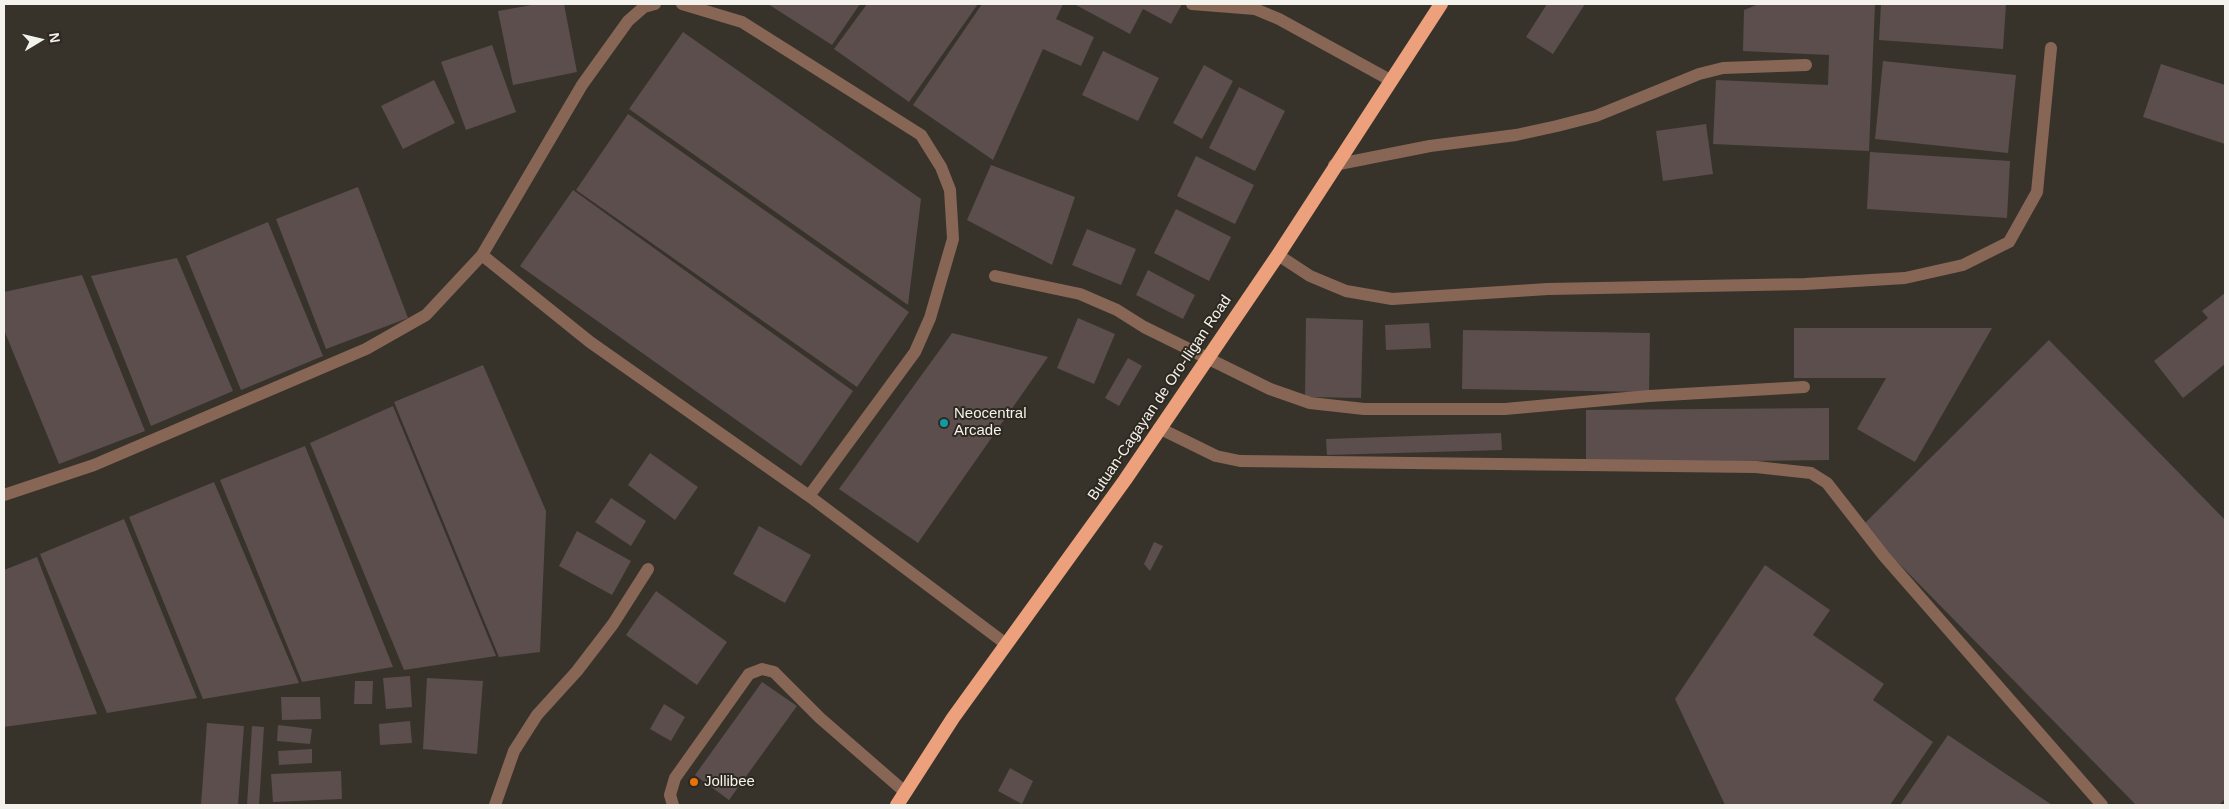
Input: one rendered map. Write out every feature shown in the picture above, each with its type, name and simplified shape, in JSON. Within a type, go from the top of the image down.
[{"type":"highway","name":"Butuan-Cagayan de Oro-Iligan Road","points":[[897,805],[953,718],[1125,480],[1206,358],[1278,255],[1334,165],[1441,4]]},
{"type":"street","points":[[4,494],[94,466],[366,349],[426,315],[482,255],[582,85],[628,21],[644,7],[655,4]]},
{"type":"street","points":[[682,4],[742,22],[921,135],[941,167],[950,190],[953,239],[930,318],[915,352],[809,496]]},
{"type":"street","points":[[1192,4],[1254,9],[1279,19],[1390,80]]},
{"type":"street","points":[[1278,255],[1310,276],[1346,291],[1392,299],[1548,289],[1805,284],[1878,280],[1905,278],[1963,266],[2010,242],[2037,192],[2051,48]]},
{"type":"street","points":[[1334,165],[1430,146],[1516,135],[1558,126],[1596,116],[1699,74],[1723,68],[1806,65]]},
{"type":"street","points":[[482,255],[590,342],[809,496],[1006,644]]},
{"type":"street","points":[[996,276],[1080,294],[1117,310],[1144,327],[1270,389],[1310,403],[1364,409],[1505,409],[1649,396],[1804,387]]},
{"type":"street","points":[[1159,428],[1187,444],[1216,456],[1240,461],[1756,467],[1811,473],[1827,483],[1884,556],[2102,805]]},
{"type":"street","points":[[494,805],[514,751],[537,715],[577,671],[613,624],[648,569]]},
{"type":"street","points":[[673,805],[670,795],[675,778],[749,674],[762,669],[774,672],[820,718],[905,792]]},
{"type":"building","points":[[537,4],[564,4],[577,72],[513,85],[498,11]]},
{"type":"building","points":[[768,4],[860,4],[832,45]]},
{"type":"building","points":[[867,4],[978,4],[909,102],[834,49]]},
{"type":"building","points":[[982,4],[1063,4],[1056,19],[1094,37],[1081,66],[1043,49],[993,160],[913,105]]},
{"type":"building","points":[[1074,4],[1182,4],[1171,24],[1143,9],[1130,34]]},
{"type":"building","points":[[1547,4],[1585,4],[1553,54],[1526,37]]},
{"type":"building","points":[[1759,4],[1875,4],[1869,151],[1713,144],[1716,80],[1828,85],[1829,55],[1743,51],[1744,10]]},
{"type":"building","points":[[1881,4],[2006,4],[2003,49],[1879,40]]},
{"type":"building","points":[[683,32],[921,199],[908,305],[629,109]]},
{"type":"building","points":[[492,45],[516,112],[466,130],[441,62]]},
{"type":"building","points":[[1103,51],[1159,78],[1138,121],[1082,95]]},
{"type":"building","points":[[1883,61],[2016,75],[2008,153],[1875,139]]},
{"type":"building","points":[[2161,64],[2225,85],[2225,144],[2143,117]]},
{"type":"building","points":[[1204,65],[1233,81],[1202,139],[1173,123]]},
{"type":"building","points":[[434,80],[455,123],[403,149],[381,106]]},
{"type":"building","points":[[1239,87],[1285,111],[1255,171],[1209,148]]},
{"type":"building","points":[[628,114],[909,312],[857,387],[576,190]]},
{"type":"building","points":[[1706,124],[1713,174],[1663,181],[1656,131]]},
{"type":"building","points":[[1870,152],[2010,161],[2007,218],[1867,209]]},
{"type":"building","points":[[1196,156],[1254,185],[1235,224],[1177,196]]},
{"type":"building","points":[[991,165],[1075,197],[1052,265],[967,220]]},
{"type":"building","points":[[358,187],[408,318],[326,349],[276,219]]},
{"type":"building","points":[[573,190],[853,391],[801,466],[520,266]]},
{"type":"building","points":[[1176,209],[1231,237],[1209,281],[1154,253]]},
{"type":"building","points":[[268,222],[323,356],[241,390],[186,256]]},
{"type":"building","points":[[1087,229],[1136,249],[1121,285],[1072,265]]},
{"type":"building","points":[[177,258],[233,391],[151,426],[91,276]]},
{"type":"building","points":[[1148,270],[1195,295],[1183,319],[1136,295]]},
{"type":"building","points":[[82,275],[145,431],[59,464],[4,330],[4,292]]},
{"type":"building","points":[[2225,293],[2225,364],[2183,398],[2154,361],[2208,318],[2202,311]]},
{"type":"building","points":[[1078,318],[1115,334],[1094,384],[1057,368]]},
{"type":"building","points":[[1306,318],[1363,320],[1361,398],[1305,397]]},
{"type":"building","points":[[1429,323],[1431,348],[1386,350],[1385,325]]},
{"type":"building","points":[[1794,328],[1992,328],[1915,462],[1857,429],[1886,378],[1794,378]]},
{"type":"building","points":[[1463,330],[1650,333],[1649,392],[1462,389]]},
{"type":"building","name":"Neocentral Arcade","points":[[952,333],[1048,357],[918,543],[839,489]]},
{"type":"building","points":[[2049,340],[2225,520],[2225,799],[2219,805],[2136,805],[1862,526]]},
{"type":"building","points":[[1128,358],[1142,366],[1119,406],[1105,398]]},
{"type":"building","points":[[483,365],[546,511],[540,652],[499,657],[394,402]]},
{"type":"building","points":[[393,406],[496,656],[404,670],[310,443]]},
{"type":"building","points":[[1829,408],[1829,460],[1586,463],[1586,410]]},
{"type":"building","points":[[1501,433],[1502,450],[1327,455],[1326,439]]},
{"type":"building","points":[[305,446],[393,667],[302,682],[220,480]]},
{"type":"building","points":[[650,453],[698,487],[675,520],[628,485]]},
{"type":"building","points":[[214,482],[299,683],[203,699],[129,517]]},
{"type":"building","points":[[611,498],[646,521],[631,546],[595,522]]},
{"type":"building","points":[[124,519],[197,698],[107,713],[40,554]]},
{"type":"building","points":[[759,526],[811,555],[785,603],[733,574]]},
{"type":"building","points":[[577,531],[631,561],[612,595],[559,566]]},
{"type":"building","points":[[1154,542],[1163,546],[1150,571],[1144,564]]},
{"type":"building","points":[[37,557],[97,714],[4,727],[4,570]]},
{"type":"building","points":[[1765,565],[1830,610],[1813,635],[1884,684],[1873,700],[1933,742],[1890,805],[1725,805],[1675,699]]},
{"type":"building","points":[[656,591],[727,642],[697,685],[626,635]]},
{"type":"building","points":[[410,676],[412,707],[386,709],[383,678]]},
{"type":"building","points":[[427,678],[483,681],[477,754],[423,749]]},
{"type":"building","points":[[355,681],[373,681],[372,704],[354,704]]},
{"type":"building","points":[[762,682],[797,706],[729,800],[695,775]]},
{"type":"building","points":[[281,697],[320,697],[321,719],[282,720]]},
{"type":"building","points":[[664,704],[685,717],[671,741],[650,729]]},
{"type":"building","points":[[410,721],[412,743],[380,745],[379,724]]},
{"type":"building","points":[[207,723],[244,726],[238,805],[201,805]]},
{"type":"building","points":[[278,725],[312,729],[310,744],[277,741]]},
{"type":"building","points":[[252,726],[264,727],[259,805],[247,805]]},
{"type":"building","points":[[1948,735],[2052,805],[1900,805]]},
{"type":"building","points":[[312,749],[312,763],[279,765],[278,751]]},
{"type":"building","points":[[1010,768],[1033,781],[1022,804],[998,791]]},
{"type":"building","points":[[341,771],[342,799],[273,802],[271,774]]},
{"type":"place","name":"Neocentral Arcade","points":[[944,423]]},
{"type":"place","name":"Jollibee","points":[[694,782]]}]
